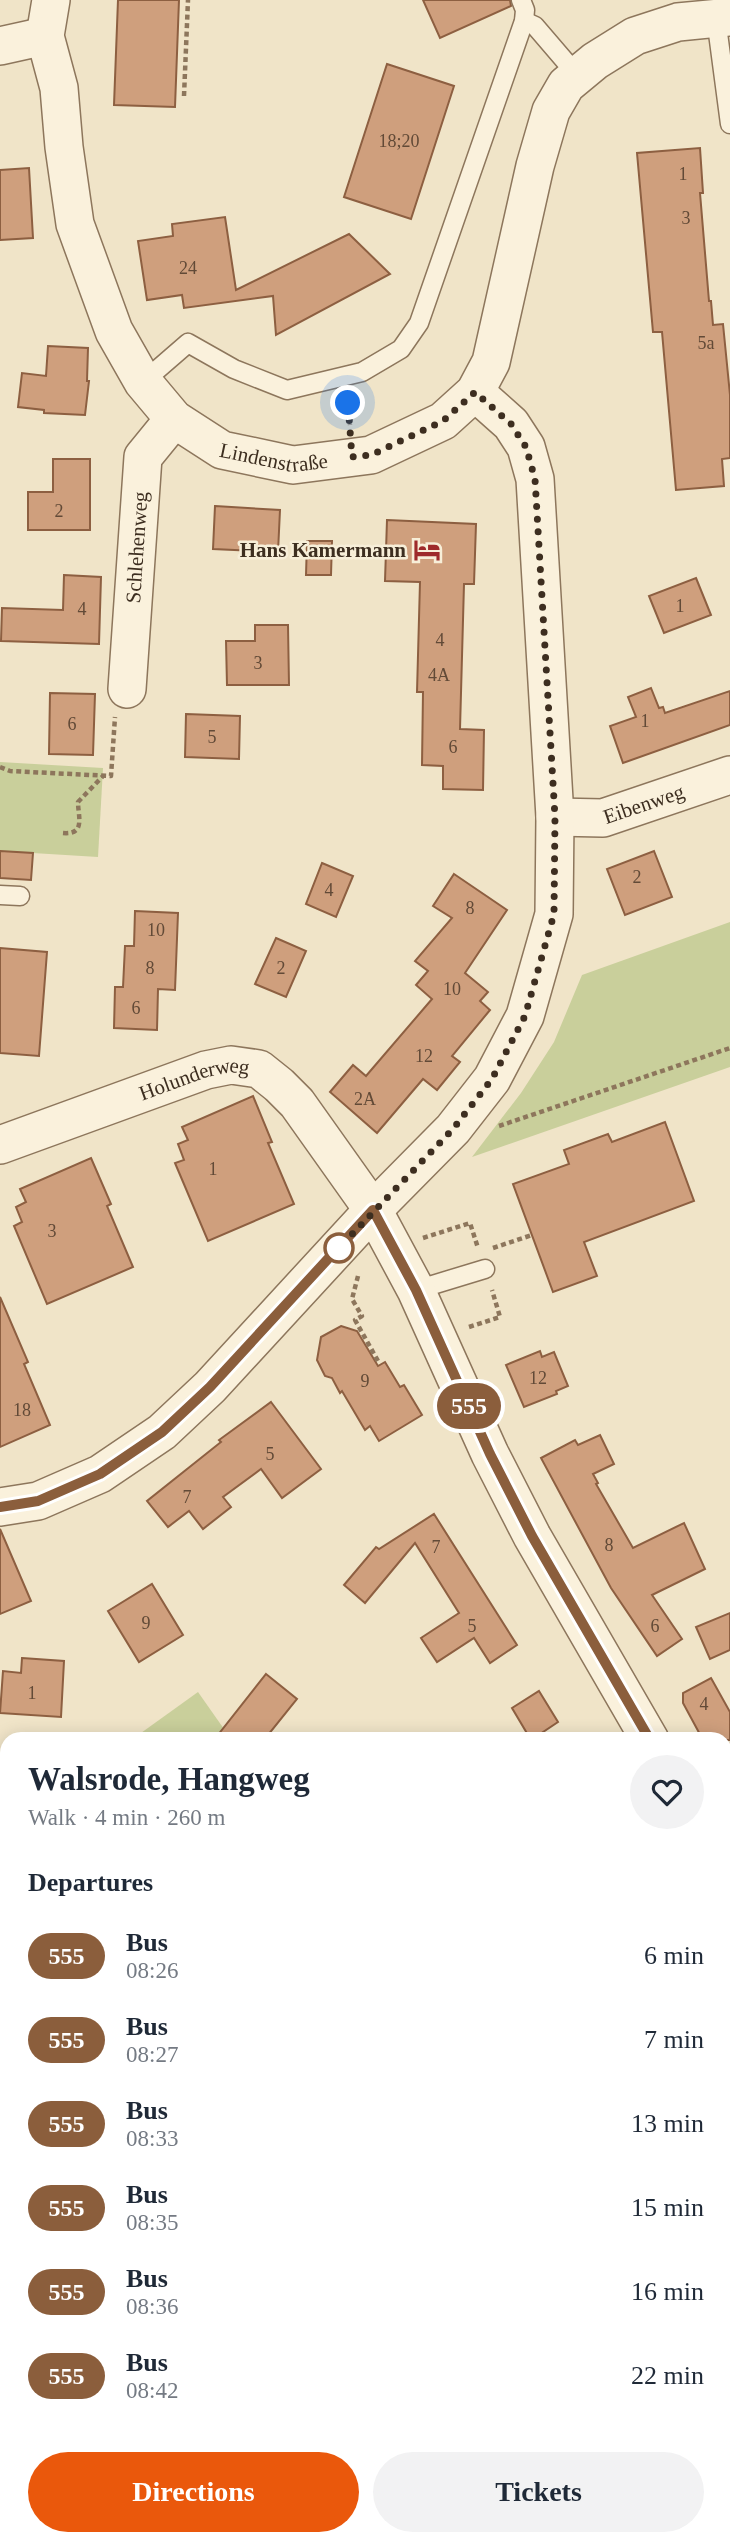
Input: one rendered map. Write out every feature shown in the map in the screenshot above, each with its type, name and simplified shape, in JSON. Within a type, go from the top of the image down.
[{"type":"street","name":"Lindenstraße","points":[[51,0],[45,36],[59,88],[75,224],[114,331],[142,382],[174,419],[222,450],[293,466],[371,455],[443,421],[475,392],[491,362],[535,166],[551,111],[566,85],[635,36],[676,11],[723,18]]},
{"type":"street","points":[[0,46],[45,36]]},
{"type":"street","points":[[0,1507],[38,1501],[100,1474],[162,1432],[210,1387],[373,1210],[453,1129],[492,1079],[525,1016],[554,914],[555,817],[535,479],[526,447],[519,435],[511,424],[475,392]]},
{"type":"street","name":"Schlehenweg","points":[[127,689],[143,457],[174,419]]},
{"type":"street","name":"Eibenweg","points":[[555,817],[603,818],[730,775]]},
{"type":"street","name":"Holunderweg","points":[[0,1144],[206,1070],[232,1065],[246,1066],[259,1069],[279,1085],[297,1103],[373,1210],[416,1290],[490,1454],[532,1536],[645,1732]]},
{"type":"lane","points":[[142,382],[188,343],[234,369],[287,390],[362,372],[401,349],[419,323],[524,21],[525,10],[521,0]]},
{"type":"lane","points":[[723,18],[730,124]]},
{"type":"lane","points":[[524,21],[536,26],[578,75]]},
{"type":"lane","points":[[0,895],[20,896]]},
{"type":"lane","points":[[416,1290],[485,1269]]},
{"type":"path","points":[[184,96],[188,0]]},
{"type":"path","points":[[347,376],[352,457]]},
{"type":"path","points":[[0,767],[10,771],[111,776],[114,724]]},
{"type":"path","points":[[63,833],[74,832],[78,828],[78,802],[103,775]]},
{"type":"path","points":[[453,1129],[467,1136],[730,1048]]},
{"type":"path","points":[[492,1248],[532,1236]]},
{"type":"path","points":[[358,1273],[352,1299],[362,1315],[355,1320],[378,1361],[375,1362]]},
{"type":"green space","points":[[0,762],[103,768],[98,857],[0,851]]},
{"type":"green space","points":[[730,922],[730,1067],[472,1157],[521,1093],[554,1042],[582,975]]},
{"type":"green space","points":[[198,1692],[226,1732],[142,1732]]},
{"type":"building","points":[[118,0],[179,0],[175,107],[114,105]]},
{"type":"building","points":[[423,0],[510,0],[511,6],[440,38]]},
{"type":"building","points":[[387,64],[454,86],[411,219],[344,197]]},
{"type":"building","points":[[700,148],[703,193],[700,193],[709,301],[713,325],[723,324],[730,395],[730,458],[722,459],[724,486],[676,490],[662,332],[653,332],[637,153]]},
{"type":"building","points":[[29,168],[33,238],[0,240],[0,170]]},
{"type":"building","points":[[225,217],[236,290],[349,234],[390,274],[276,335],[273,296],[184,308],[182,295],[147,300],[138,241],[173,236],[172,224]]},
{"type":"building","points":[[48,346],[88,348],[89,381],[85,415],[44,413],[44,410],[18,407],[22,373],[46,376]]},
{"type":"building","points":[[53,459],[90,459],[90,530],[28,530],[28,492],[53,492]]},
{"type":"building","points":[[215,506],[280,510],[278,552],[213,549]]},
{"type":"building","points":[[387,520],[476,524],[474,584],[464,584],[460,729],[484,730],[483,790],[443,789],[443,766],[422,765],[423,692],[417,692],[420,582],[385,581]]},
{"type":"building","points":[[307,541],[332,541],[331,575],[306,575]]},
{"type":"building","points":[[64,575],[101,577],[99,644],[1,641],[2,608],[63,610]]},
{"type":"building","points":[[696,578],[711,615],[664,633],[649,596]]},
{"type":"building","points":[[255,625],[288,625],[289,685],[227,685],[226,641],[255,641]]},
{"type":"building","points":[[651,688],[659,708],[663,707],[665,713],[730,691],[730,725],[623,763],[610,726],[636,717],[628,697]]},
{"type":"building","points":[[50,693],[95,694],[93,755],[49,754]]},
{"type":"building","points":[[186,714],[240,716],[239,759],[185,757]]},
{"type":"building","points":[[0,851],[33,853],[31,880],[0,878]]},
{"type":"building","points":[[654,851],[672,897],[625,915],[607,869]]},
{"type":"building","points":[[322,863],[353,876],[336,917],[306,904]]},
{"type":"building","points":[[454,874],[507,910],[465,973],[488,992],[480,1001],[490,1010],[452,1056],[460,1062],[437,1090],[423,1079],[377,1133],[330,1092],[353,1065],[366,1076],[432,999],[416,985],[428,971],[415,961],[452,918],[433,906]]},
{"type":"building","points":[[135,911],[178,913],[175,990],[158,989],[157,1030],[114,1028],[115,987],[123,987],[125,946],[134,946]]},
{"type":"building","points":[[276,938],[306,951],[286,997],[255,984]]},
{"type":"building","points":[[0,948],[47,952],[39,1056],[0,1053]]},
{"type":"building","points":[[253,1096],[272,1142],[268,1143],[294,1204],[208,1241],[175,1163],[184,1160],[178,1144],[188,1140],[182,1127]]},
{"type":"building","points":[[665,1122],[694,1201],[584,1242],[597,1276],[553,1292],[513,1184],[569,1164],[564,1150],[608,1134],[612,1142]]},
{"type":"building","points":[[91,1158],[111,1204],[107,1206],[133,1267],[47,1304],[14,1226],[22,1222],[16,1207],[26,1202],[20,1189]]},
{"type":"building","points":[[0,1297],[28,1362],[24,1364],[50,1425],[0,1447]]},
{"type":"building","points":[[341,1326],[357,1331],[378,1366],[385,1362],[400,1387],[404,1385],[422,1415],[379,1441],[370,1426],[365,1430],[342,1391],[340,1393],[332,1378],[325,1376],[317,1360],[321,1337]]},
{"type":"building","points":[[540,1351],[542,1357],[554,1352],[568,1386],[556,1391],[557,1394],[524,1407],[506,1365]]},
{"type":"building","points":[[271,1402],[321,1469],[282,1498],[261,1469],[223,1497],[231,1507],[203,1529],[189,1511],[168,1527],[147,1501],[221,1442],[219,1440]]},
{"type":"building","points":[[600,1435],[614,1464],[593,1474],[598,1483],[596,1484],[633,1548],[684,1523],[705,1569],[652,1595],[682,1639],[657,1656],[611,1588],[541,1458],[575,1440],[578,1445]]},
{"type":"building","points":[[434,1514],[517,1645],[490,1663],[474,1638],[437,1662],[421,1638],[459,1613],[415,1543],[365,1603],[344,1585],[376,1547],[379,1549]]},
{"type":"building","points":[[0,1529],[31,1601],[0,1614]]},
{"type":"building","points":[[152,1584],[183,1635],[139,1662],[108,1611]]},
{"type":"building","points":[[730,1613],[730,1650],[710,1659],[696,1627]]},
{"type":"building","points":[[22,1658],[64,1661],[61,1717],[0,1713],[3,1671],[21,1673]]},
{"type":"building","points":[[266,1674],[297,1699],[270,1732],[220,1732]]},
{"type":"building","points":[[711,1678],[730,1712],[730,1732],[699,1732],[683,1703],[683,1693]]},
{"type":"building","points":[[539,1691],[558,1722],[543,1732],[526,1732],[512,1708]]},
{"type":"bus line","name":"555","points":[[0,1507],[38,1501],[100,1474],[162,1432],[210,1387],[373,1210],[439,1337],[490,1454],[532,1536],[645,1732]]},
{"type":"place","name":"Hans Kamermann","points":[[427,550]]},
{"type":"route","points":[[339,1248],[337,1250],[453,1129],[492,1079],[525,1016],[554,914],[555,841],[535,479],[526,447],[511,424],[475,392],[443,421],[371,455],[352,457],[348,403]]}]
